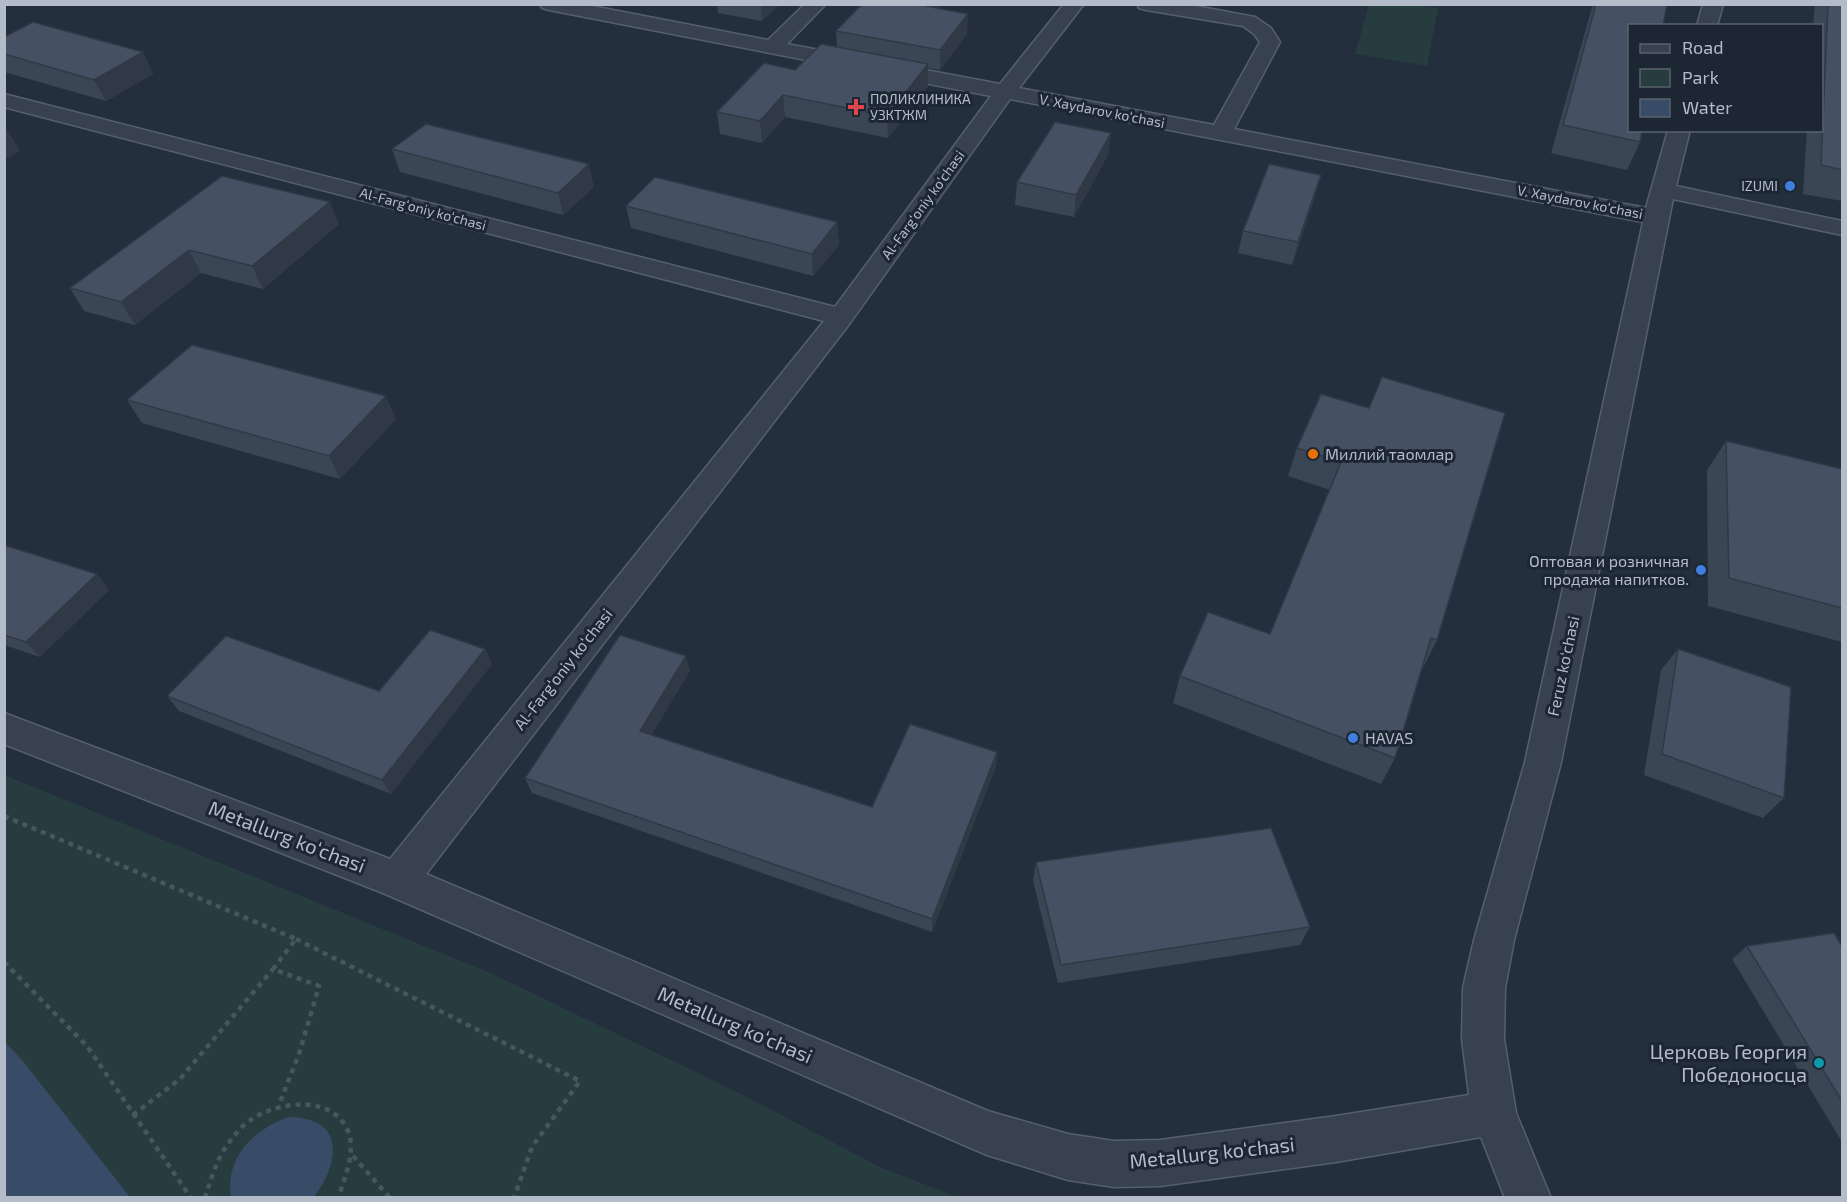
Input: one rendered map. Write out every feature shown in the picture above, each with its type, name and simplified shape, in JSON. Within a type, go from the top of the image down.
[{"type":"street","name":"V. Xaydarov ko‘chasi","points":[[549,4],[1220,134],[1659,204],[1842,228]]},
{"type":"street","points":[[771,47],[817,4]]},
{"type":"street","name":"Al-Farg‘oniy ko‘chasi","points":[[397,880],[841,317],[1004,93],[1075,4]]},
{"type":"street","points":[[1146,4],[1248,21],[1258,26],[1267,35],[1270,42],[1220,134]]},
{"type":"street","points":[[1708,24],[1713,4]]},
{"type":"street","name":"Al-Farg‘oniy ko‘chasi","points":[[4,100],[841,317]]},
{"type":"street","name":"Feruz ko‘chasi","points":[[1528,1197],[1494,1113],[1483,1039],[1484,988],[1494,940],[1543,762],[1659,204],[1678,132]]},
{"type":"street","name":"Metallurg ko‘chasi","points":[[4,728],[397,880],[987,1133],[1068,1157],[1114,1164],[1160,1163],[1336,1139],[1494,1113]]},
{"type":"path","points":[[4,816],[296,939],[580,1081],[532,1147],[514,1197]]},
{"type":"path","points":[[133,1115],[180,1079],[296,939]]},
{"type":"path","points":[[4,962],[87,1046],[191,1197]]},
{"type":"path","points":[[273,969],[319,986],[299,1054],[279,1105]]},
{"type":"path","points":[[205,1197],[207,1179],[217,1154],[234,1133],[256,1115],[279,1105],[302,1101],[322,1105],[339,1116],[350,1134],[353,1155],[347,1180],[338,1197]]},
{"type":"path","points":[[353,1155],[390,1197]]},
{"type":"green space","points":[[1369,5],[1415,5],[1438,8],[1427,66],[1355,54]]},
{"type":"green space","points":[[4,775],[493,974],[741,1094],[882,1168],[958,1197],[130,1197],[22,1060],[5,1042]]},
{"type":"water","points":[[5,1042],[22,1060],[130,1197],[5,1197]]},
{"type":"water","points":[[289,1117],[308,1119],[321,1125],[329,1134],[333,1144],[333,1157],[329,1170],[314,1197],[231,1197],[230,1183],[237,1157],[245,1146],[264,1129]]},
{"type":"building","points":[[862,4],[927,4],[926,6],[968,14],[940,50],[836,31]]},
{"type":"building","points":[[1596,4],[1667,4],[1663,24],[1628,24],[1628,132],[1642,132],[1640,142],[1563,125]]},
{"type":"building","points":[[1828,4],[1842,4],[1842,170],[1821,165]]},
{"type":"building","points":[[33,22],[143,52],[94,80],[4,54],[4,37]]},
{"type":"building","points":[[821,44],[928,64],[887,116],[783,95],[760,121],[717,112],[764,63],[795,70]]},
{"type":"building","points":[[1055,122],[1111,133],[1076,195],[1017,182]]},
{"type":"building","points":[[426,124],[589,164],[558,193],[392,149]]},
{"type":"building","points":[[1269,164],[1321,175],[1298,242],[1243,231]]},
{"type":"building","points":[[222,176],[330,202],[252,266],[189,250],[121,302],[70,288]]},
{"type":"building","points":[[655,177],[837,222],[812,254],[626,206]]},
{"type":"building","points":[[192,345],[386,396],[329,456],[127,400]]},
{"type":"building","points":[[1382,377],[1505,413],[1437,640],[1431,638],[1395,758],[1180,676],[1208,612],[1270,634],[1341,462],[1297,448],[1321,394],[1369,408]]},
{"type":"building","points":[[1726,441],[1842,469],[1842,608],[1729,578]]},
{"type":"building","points":[[4,545],[97,574],[26,642],[4,635]]},
{"type":"building","points":[[430,630],[485,649],[382,780],[167,696],[226,636],[379,691]]},
{"type":"building","points":[[620,635],[686,656],[640,731],[872,807],[910,724],[997,752],[932,919],[525,778]]},
{"type":"building","points":[[1678,649],[1791,687],[1784,798],[1662,754]]},
{"type":"building","points":[[1271,828],[1310,927],[1061,965],[1036,862]]},
{"type":"building","name":"Церковь Георгия Победоносца","points":[[1834,933],[1842,946],[1842,1101],[1747,946]]},
{"type":"place","name":"ПОЛИКЛИНИКА УЗКТЖМ","points":[[856,107]]},
{"type":"place","name":"IZUMI","points":[[1790,186]]},
{"type":"place","name":"Миллий таомлар","points":[[1313,454]]},
{"type":"place","name":"Оптовая и розничная продажа напитков.","points":[[1701,570]]},
{"type":"place","name":"HAVAS","points":[[1353,738]]},
{"type":"place","name":"Церковь Георгия Победоносца","points":[[1819,1063]]}]
